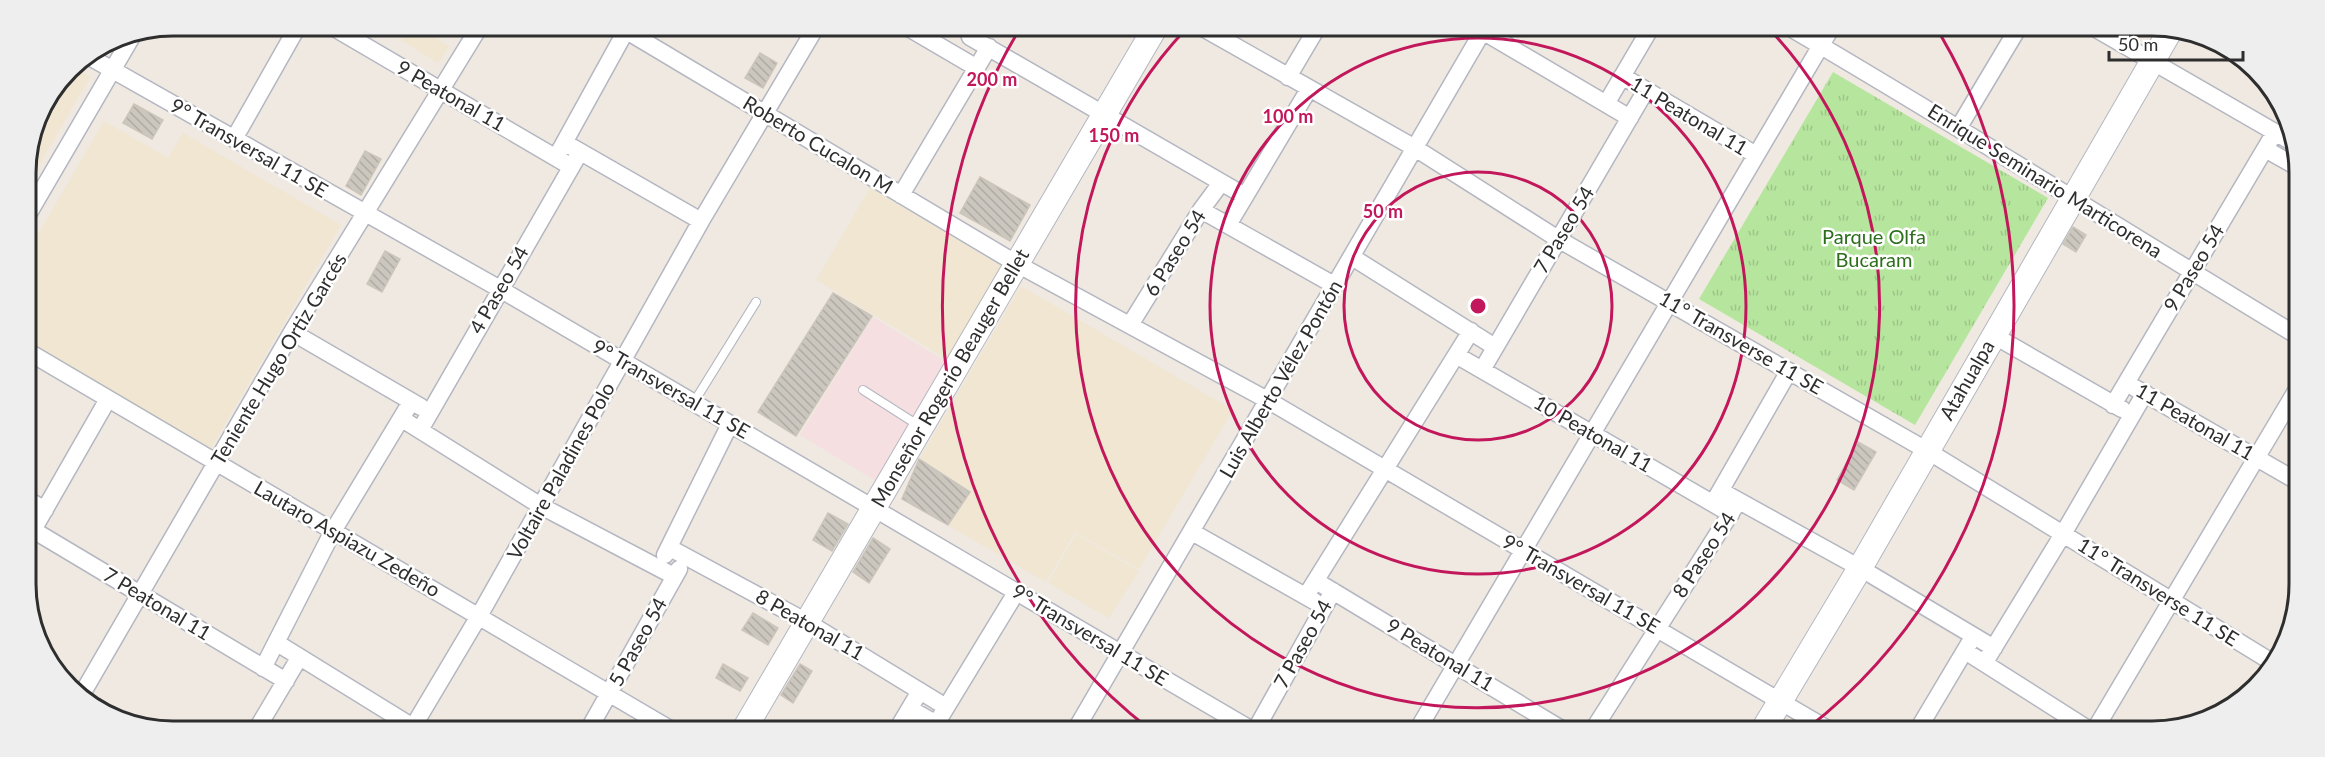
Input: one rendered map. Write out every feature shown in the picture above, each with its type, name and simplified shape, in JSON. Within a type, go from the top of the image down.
[{"type":"street","points":[[234,139],[292,36]]},
{"type":"street","name":"9 Peatonal 11","points":[[351,36],[570,166]]},
{"type":"street","name":"Teniente Hugo Ortiz Garcés","points":[[85,689],[292,332],[474,36]]},
{"type":"street","points":[[555,158],[621,36]]},
{"type":"street","name":"Roberto Cucalon M","points":[[638,36],[1017,264]]},
{"type":"street","name":"Voltaire Paladines Polo","points":[[417,721],[479,616],[701,221],[811,36]]},
{"type":"street","points":[[922,36],[977,68]]},
{"type":"street","points":[[958,57],[971,36]]},
{"type":"street","points":[[977,36],[989,47],[1245,196]]},
{"type":"street","name":"Monseñor Rogerio Beauger Bellet","points":[[749,721],[1150,36]]},
{"type":"street","name":"11° Transverse 11 SE","points":[[1217,36],[1415,148],[1558,239],[1926,450],[2267,659]]},
{"type":"street","points":[[1288,77],[1312,36]]},
{"type":"street","name":"Luis Alberto Vélez Pontón","points":[[1081,721],[1269,401],[1479,36]]},
{"type":"street","name":"11 Peatonal 11","points":[[1492,36],[1630,118]]},
{"type":"street","points":[[1606,104],[1646,36]]},
{"type":"street","name":"Enrique Seminario Marticorena","points":[[1804,36],[1959,127],[2072,199],[2289,331]]},
{"type":"street","points":[[1423,721],[1826,36]]},
{"type":"street","points":[[1959,127],[2013,36]]},
{"type":"street","points":[[2108,36],[2284,136]]},
{"type":"street","name":"Atahualpa","points":[[1768,721],[1860,568],[1926,450],[2167,37]]},
{"type":"street","points":[[36,201],[128,43]]},
{"type":"street","points":[[901,195],[989,47]]},
{"type":"street","name":"9° Transversal 11 SE","points":[[95,60],[694,402],[1237,721]]},
{"type":"street","name":"11 Peatonal 11","points":[[1622,76],[1756,155]]},
{"type":"street","name":"6 Paseo 54","points":[[1228,225],[1309,89]]},
{"type":"street","name":"7 Paseo 54","points":[[1482,370],[1646,90]]},
{"type":"street","name":"9 Paseo 54","points":[[2114,405],[2275,132]]},
{"type":"street","points":[[565,143],[701,221]]},
{"type":"street","points":[[2265,149],[2289,162]]},
{"type":"street","name":"4 Paseo 54","points":[[420,430],[580,152]]},
{"type":"street","name":"6 Paseo 54","points":[[1130,325],[1201,210],[1221,183]]},
{"type":"street","points":[[1201,210],[1334,285]]},
{"type":"street","points":[[1352,257],[1495,347]]},
{"type":"street","name":"9° Transversal 11 SE","points":[[1017,264],[1269,401],[1813,721]]},
{"type":"street","name":"7 Paseo 54","points":[[1306,596],[1471,331]]},
{"type":"street","points":[[292,332],[429,412]]},
{"type":"street","name":"11 Peatonal 11","points":[[1993,335],[2132,415]]},
{"type":"street","name":"10 Peatonal 11","points":[[1456,355],[1592,434],[1735,508],[1860,568],[1973,636],[1990,655],[2079,721]]},
{"type":"street","name":"Lautaro Aspiazu Zedeño","points":[[36,356],[656,721]]},
{"type":"street","name":"8 Paseo 54","points":[[1717,497],[1790,371]]},
{"type":"street","name":"11 Peatonal 11","points":[[2126,383],[2289,477]]},
{"type":"street","points":[[1990,655],[2145,393]]},
{"type":"street","points":[[36,522],[108,399]]},
{"type":"street","points":[[263,668],[333,531],[411,402]]},
{"type":"street","points":[[2098,721],[2289,402]]},
{"type":"street","points":[[402,419],[541,506],[659,566],[674,576]]},
{"type":"street","name":"5 Paseo 54","points":[[659,566],[730,424]]},
{"type":"street","points":[[36,505],[45,510]]},
{"type":"street","name":"8 Paseo 54","points":[[1599,721],[1735,508]]},
{"type":"street","name":"7 Peatonal 11","points":[[36,532],[286,681]]},
{"type":"street","points":[[1192,532],[1324,607]]},
{"type":"street","name":"8 Peatonal 11","points":[[670,548],[807,622],[946,707]]},
{"type":"street","name":"5 Paseo 54","points":[[594,721],[686,556]]},
{"type":"street","name":"9 Peatonal 11","points":[[1316,580],[1549,721]]},
{"type":"street","points":[[942,721],[946,707],[1017,591]]},
{"type":"street","name":"7 Paseo 54","points":[[1260,721],[1333,591]]},
{"type":"street","points":[[1923,721],[1973,636]]},
{"type":"street","points":[[277,644],[403,721]]},
{"type":"street","name":"10 Peatonal 11","points":[[1965,651],[1990,655]]},
{"type":"street","points":[[262,721],[299,658]]},
{"type":"street","points":[[902,721],[920,691]]},
{"type":"street","points":[[910,709],[931,721]]},
{"type":"lane","points":[[694,402],[756,302]]},
{"type":"lane","points":[[863,390],[921,428]]},
{"type":"shaded area","points":[[403,36],[432,36],[449,46],[438,63],[401,40]]},
{"type":"shaded area","points":[[81,72],[90,77],[36,171],[43,129],[54,104]]},
{"type":"shaded area","points":[[104,121],[168,158],[183,133],[341,225],[211,448],[36,347],[36,238]]},
{"type":"shaded area","points":[[870,188],[1003,267],[950,361],[816,280]]},
{"type":"shaded area","points":[[1021,286],[1233,410],[1139,569],[1075,532],[1046,582],[949,526],[971,491],[920,458]]},
{"type":"shaded area","points":[[873,317],[948,363],[878,482],[800,435]]},
{"type":"shaded area","points":[[1076,534],[1139,571],[1109,618],[1048,583]]},
{"type":"green space","name":"Parque Olfa Bucaram","points":[[1833,72],[2048,198],[1915,425],[1699,299]]},
{"type":"building","points":[[760,53],[777,63],[763,88],[745,78]]},
{"type":"building","points":[[134,104],[163,120],[152,139],[123,123]]},
{"type":"building","points":[[365,151],[381,159],[361,195],[346,186]]},
{"type":"building","points":[[980,177],[1030,205],[1010,241],[960,213]]},
{"type":"building","points":[[2073,227],[2086,235],[2076,252],[2063,244]]},
{"type":"building","points":[[385,251],[400,259],[382,292],[367,284]]},
{"type":"building","points":[[833,293],[872,316],[796,436],[758,412]]},
{"type":"building","points":[[1858,442],[1876,452],[1854,490],[1837,480]]},
{"type":"building","points":[[919,459],[970,492],[948,525],[902,499]]},
{"type":"building","points":[[828,513],[848,524],[832,551],[813,540]]},
{"type":"building","points":[[873,538],[890,549],[869,583],[853,572]]},
{"type":"building","points":[[753,613],[778,628],[768,645],[742,630]]},
{"type":"building","points":[[723,664],[748,678],[740,691],[716,678]]},
{"type":"building","points":[[800,664],[812,671],[793,703],[781,695]]}]
